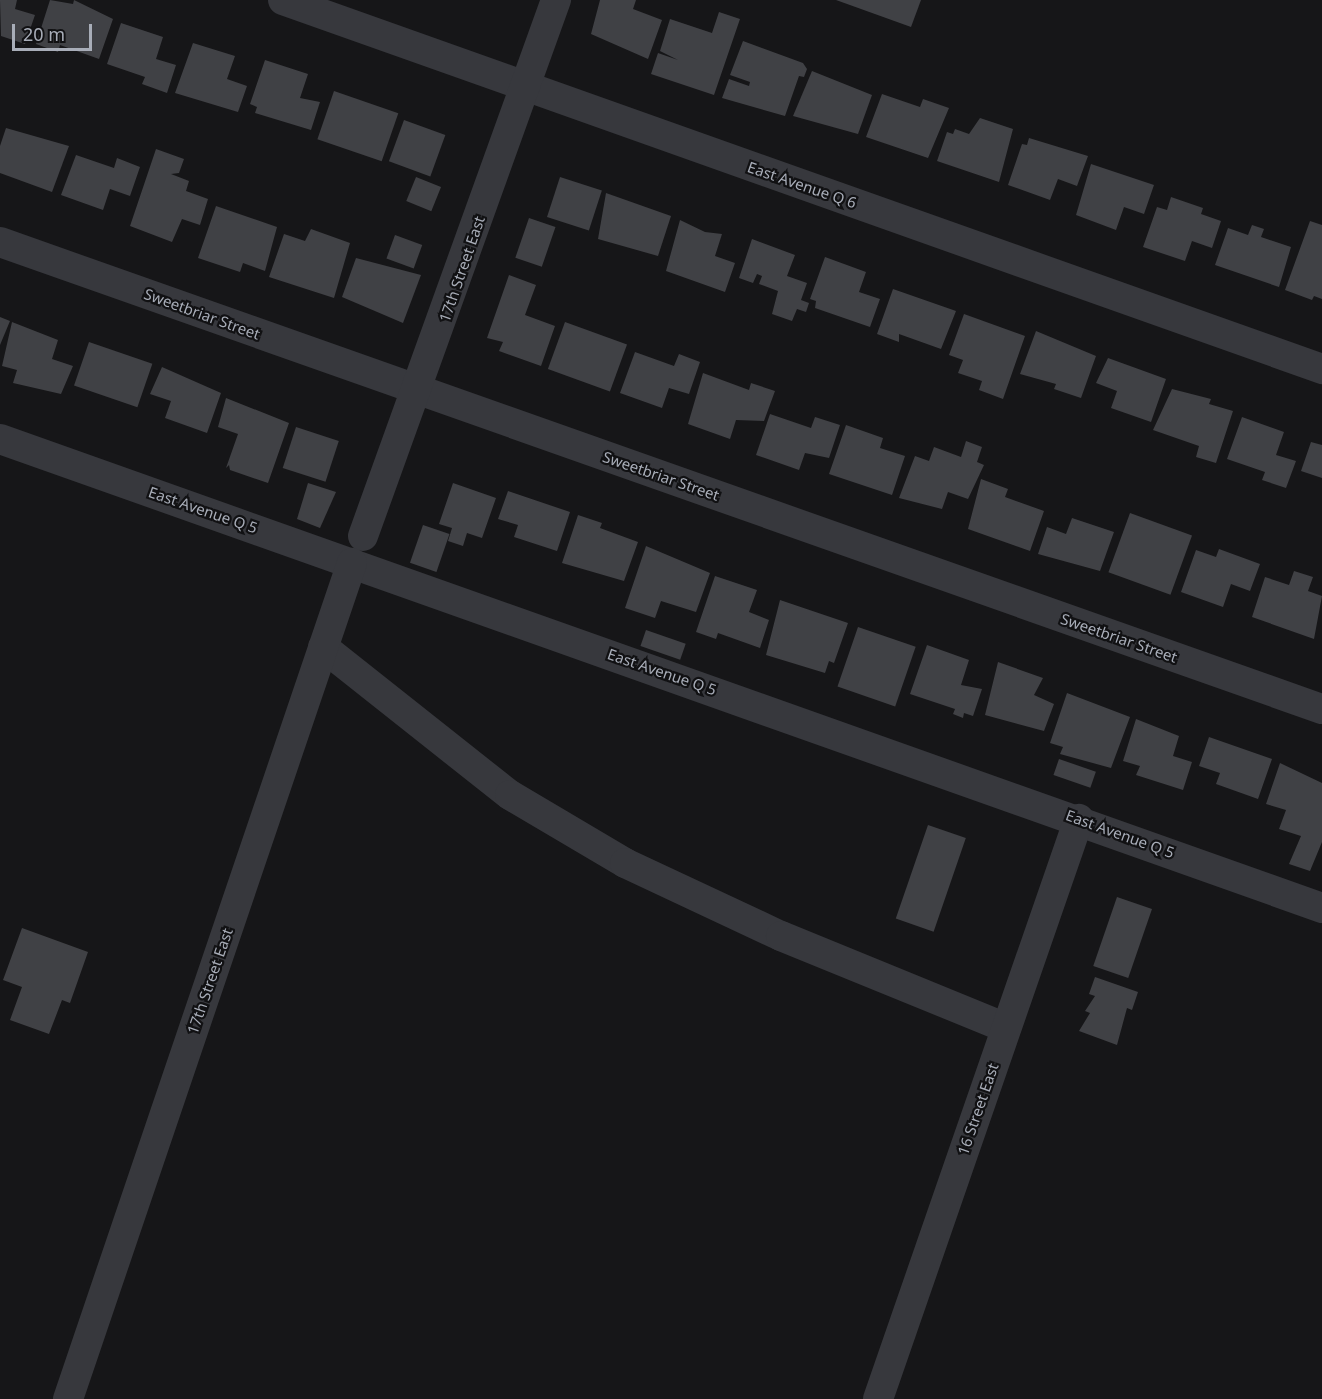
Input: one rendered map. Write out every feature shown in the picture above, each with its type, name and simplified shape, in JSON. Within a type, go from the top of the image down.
[{"type":"street","name":"East Avenue Q 6","points":[[283,0],[1322,369]]},
{"type":"street","name":"17th Street East","points":[[68,1399],[323,647],[419,391],[556,0]]},
{"type":"street","name":"Sweetbriar Street","points":[[0,242],[1322,709]]},
{"type":"street","name":"East Avenue Q 5","points":[[0,439],[358,549],[1322,908]]},
{"type":"street","points":[[323,647],[510,795],[625,863],[781,936],[1006,1028]]},
{"type":"street","name":"16 Street East","points":[[878,1399],[1079,819]]},
{"type":"building","points":[[0,0],[17,0],[15,9],[35,15],[25,44],[1,36]]},
{"type":"building","points":[[50,0],[73,4],[74,0],[113,19],[99,59],[60,45],[58,52],[36,44]]},
{"type":"building","points":[[600,0],[636,0],[633,9],[662,20],[648,59],[591,34]]},
{"type":"building","points":[[836,0],[921,0],[911,27]]},
{"type":"building","points":[[719,12],[740,19],[714,95],[651,74],[658,53],[678,60],[660,51],[670,19],[712,33]]},
{"type":"building","points":[[121,23],[163,37],[156,59],[176,65],[167,93],[142,84],[145,77],[107,64]]},
{"type":"building","points":[[743,41],[803,63],[807,69],[804,77],[799,76],[785,116],[722,98],[729,79],[749,86],[750,82],[730,75]]},
{"type":"building","points":[[193,43],[235,56],[227,79],[247,86],[238,112],[175,93]]},
{"type":"building","points":[[265,60],[308,74],[300,98],[320,102],[311,130],[255,113],[257,107],[250,104]]},
{"type":"building","points":[[812,71],[872,95],[858,134],[793,116]]},
{"type":"building","points":[[334,91],[398,113],[382,161],[317,139]]},
{"type":"building","points":[[882,94],[920,107],[923,99],[949,108],[928,158],[866,137]]},
{"type":"building","points":[[980,118],[1013,129],[999,182],[937,161],[947,132],[953,134],[955,129],[969,134]]},
{"type":"building","points":[[404,120],[445,135],[430,176],[389,161]]},
{"type":"building","points":[[6,128],[69,146],[52,192],[0,173],[0,146]]},
{"type":"building","points":[[1029,138],[1088,156],[1077,186],[1058,179],[1050,200],[1008,185],[1022,144],[1027,145]]},
{"type":"building","points":[[156,149],[184,159],[179,173],[171,174],[189,181],[186,191],[208,199],[200,225],[182,219],[172,242],[130,226]]},
{"type":"building","points":[[76,155],[114,168],[117,158],[140,167],[130,196],[110,189],[103,210],[61,195]]},
{"type":"building","points":[[1091,164],[1154,185],[1144,214],[1124,207],[1116,230],[1076,215]]},
{"type":"building","points":[[416,177],[441,187],[431,211],[406,201]]},
{"type":"building","points":[[560,177],[602,191],[589,231],[547,217]]},
{"type":"building","points":[[606,193],[671,216],[658,256],[598,239]]},
{"type":"building","points":[[1171,197],[1203,208],[1201,214],[1221,221],[1212,248],[1192,241],[1185,261],[1143,247],[1157,207],[1167,210]]},
{"type":"building","points":[[216,206],[277,227],[265,271],[243,263],[240,272],[198,258]]},
{"type":"building","points":[[529,218],[555,227],[542,267],[515,258]]},
{"type":"building","points":[[680,220],[705,232],[722,234],[715,256],[735,263],[725,292],[666,271]]},
{"type":"building","points":[[1310,221],[1322,225],[1322,299],[1314,296],[1312,300],[1285,290]]},
{"type":"building","points":[[1252,225],[1264,229],[1261,237],[1291,247],[1279,287],[1215,265],[1228,228],[1248,235]]},
{"type":"building","points":[[311,229],[350,243],[334,298],[269,277],[284,234],[305,241]]},
{"type":"building","points":[[395,235],[422,245],[414,268],[386,258]]},
{"type":"building","points":[[752,239],[795,255],[787,276],[807,283],[801,300],[809,303],[806,312],[797,309],[792,321],[772,314],[778,291],[759,284],[762,276],[757,274],[753,283],[739,278]]},
{"type":"building","points":[[825,257],[866,272],[859,292],[880,299],[870,327],[815,308],[816,301],[810,299]]},
{"type":"building","points":[[356,258],[421,275],[403,323],[342,297]]},
{"type":"building","points":[[509,275],[536,285],[525,315],[555,326],[541,366],[499,351],[503,342],[487,338]]},
{"type":"building","points":[[893,289],[956,311],[941,349],[899,334],[899,342],[877,334]]},
{"type":"building","points":[[964,314],[1025,336],[1003,399],[979,390],[982,381],[958,373],[963,360],[949,355]]},
{"type":"building","points":[[0,317],[10,321],[0,345]]},
{"type":"building","points":[[12,322],[58,340],[52,359],[73,366],[61,394],[13,383],[17,370],[2,366]]},
{"type":"building","points":[[565,322],[627,345],[610,392],[548,369]]},
{"type":"building","points":[[1036,331],[1096,356],[1081,398],[1054,389],[1056,384],[1020,374]]},
{"type":"building","points":[[89,342],[152,364],[137,407],[74,385]]},
{"type":"building","points":[[635,352],[674,366],[679,354],[700,362],[689,394],[669,388],[662,408],[620,393]]},
{"type":"building","points":[[1108,358],[1166,379],[1151,422],[1111,408],[1117,391],[1096,383]]},
{"type":"building","points":[[162,367],[221,393],[207,433],[165,418],[171,401],[150,394]]},
{"type":"building","points":[[703,373],[749,390],[751,383],[775,391],[764,421],[736,420],[730,439],[688,424]]},
{"type":"building","points":[[1172,389],[1211,399],[1209,404],[1233,411],[1216,463],[1196,457],[1199,446],[1153,430]]},
{"type":"building","points":[[226,398],[289,423],[268,483],[230,470],[229,465],[226,468],[238,434],[218,427]]},
{"type":"building","points":[[770,414],[811,428],[815,417],[840,425],[829,458],[805,453],[799,470],[756,455]]},
{"type":"building","points":[[1242,417],[1284,432],[1276,455],[1296,461],[1286,488],[1262,480],[1265,472],[1227,459]]},
{"type":"building","points":[[846,425],[883,438],[880,448],[905,456],[892,495],[829,474]]},
{"type":"building","points":[[296,427],[339,441],[326,482],[283,468]]},
{"type":"building","points":[[966,441],[982,447],[977,462],[984,465],[968,499],[948,492],[942,509],[899,498],[915,456],[929,461],[934,447],[961,457]]},
{"type":"building","points":[[1311,442],[1322,445],[1322,478],[1301,471]]},
{"type":"building","points":[[981,479],[1008,489],[1005,497],[1044,511],[1030,551],[968,529]]},
{"type":"building","points":[[308,483],[336,492],[320,528],[297,519]]},
{"type":"building","points":[[453,483],[496,498],[482,538],[467,533],[463,546],[448,541],[452,528],[439,524]]},
{"type":"building","points":[[508,491],[570,512],[557,551],[514,537],[518,525],[498,519]]},
{"type":"building","points":[[1130,513],[1192,536],[1170,595],[1108,572]]},
{"type":"building","points":[[578,515],[602,523],[600,528],[638,542],[624,581],[562,563]]},
{"type":"building","points":[[1072,518],[1114,532],[1100,571],[1038,554],[1047,527],[1066,534]]},
{"type":"building","points":[[423,525],[449,534],[436,572],[410,563]]},
{"type":"building","points":[[646,546],[710,573],[696,612],[661,601],[655,618],[625,608]]},
{"type":"building","points":[[1219,549],[1260,564],[1250,591],[1231,584],[1223,607],[1181,592],[1196,550],[1216,557]]},
{"type":"building","points":[[1294,571],[1313,577],[1308,591],[1322,596],[1314,639],[1252,617],[1265,577],[1289,585]]},
{"type":"building","points":[[715,576],[757,590],[749,612],[769,620],[760,648],[718,633],[716,639],[696,632]]},
{"type":"building","points":[[780,600],[848,623],[834,663],[829,661],[825,673],[766,655]]},
{"type":"building","points":[[858,627],[916,647],[895,706],[837,687]]},
{"type":"building","points":[[646,630],[686,644],[680,660],[640,646]]},
{"type":"building","points":[[927,645],[969,660],[961,685],[982,689],[973,716],[964,713],[963,718],[953,714],[955,709],[910,694]]},
{"type":"building","points":[[998,662],[1043,678],[1034,695],[1054,704],[1044,731],[985,715]]},
{"type":"building","points":[[1067,693],[1130,717],[1111,768],[1060,754],[1063,747],[1050,743]]},
{"type":"building","points":[[1136,719],[1179,736],[1173,756],[1192,762],[1183,790],[1136,775],[1140,766],[1123,761]]},
{"type":"building","points":[[1209,737],[1272,759],[1258,799],[1216,784],[1220,773],[1199,766]]},
{"type":"building","points":[[1059,759],[1096,772],[1090,788],[1053,775]]},
{"type":"building","points":[[1280,763],[1322,783],[1322,842],[1310,871],[1289,864],[1301,836],[1279,829],[1286,810],[1266,804]]},
{"type":"building","points":[[928,825],[966,838],[934,932],[896,919]]},
{"type":"building","points":[[1117,897],[1152,909],[1128,978],[1093,966]]},
{"type":"building","points":[[22,928],[88,952],[70,1003],[62,1000],[49,1034],[10,1020],[22,987],[3,980]]},
{"type":"building","points":[[1095,977],[1138,992],[1132,1010],[1127,1008],[1117,1045],[1079,1031],[1090,1013],[1085,1011],[1095,996],[1089,994]]}]
